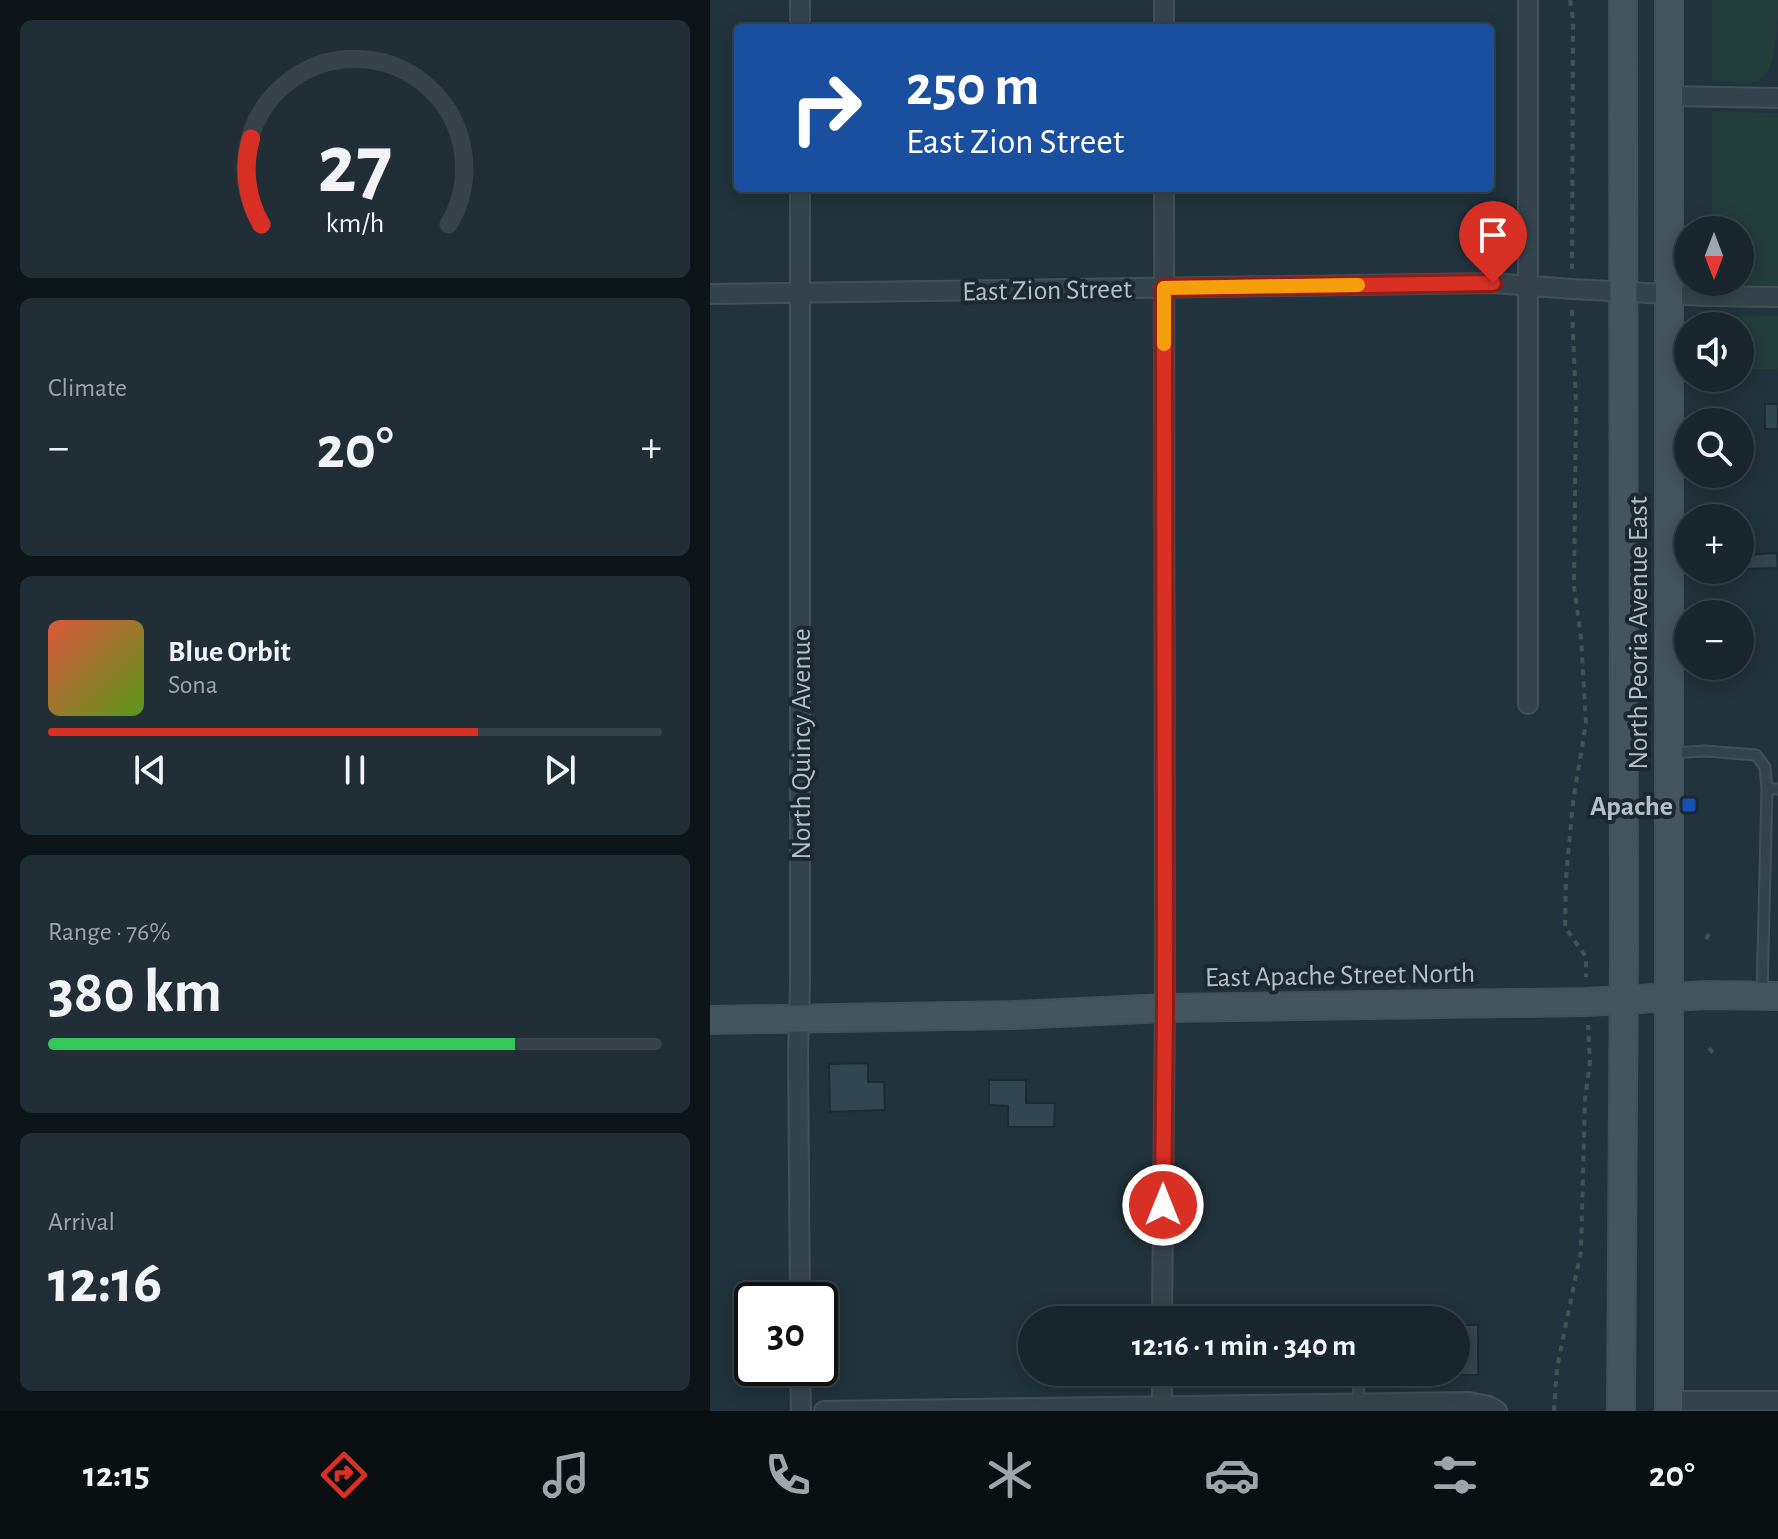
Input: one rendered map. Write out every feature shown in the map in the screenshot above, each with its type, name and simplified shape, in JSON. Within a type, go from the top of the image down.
[{"type":"main road","name":"North Peoria Avenue East","points":[[1621,1411],[1624,1000],[1623,0]]},
{"type":"main road","name":"North Peoria Avenue East","points":[[1669,0],[1670,1406]]},
{"type":"main road","name":"East Apache Street North","points":[[710,1020],[1624,1000],[1707,995],[1770,996]]},
{"type":"street","points":[[800,0],[800,24]]},
{"type":"street","points":[[1164,0],[1164,24]]},
{"type":"street","points":[[1528,0],[1528,704]]},
{"type":"street","points":[[1669,96],[1778,98]]},
{"type":"street","name":"North Quincy Avenue","points":[[800,192],[800,1282]]},
{"type":"street","points":[[1162,1306],[1164,192]]},
{"type":"street","name":"East Zion Street","points":[[710,294],[1493,283],[1623,292],[1778,297]]},
{"type":"street","points":[[800,1386],[801,1411]]},
{"type":"street","points":[[1162,1386],[1162,1409]]},
{"type":"street","points":[[1670,1406],[1778,1401]]},
{"type":"street","points":[[824,1411],[1162,1409],[1469,1402],[1497,1411]]},
{"type":"lane","points":[[1668,753],[1705,751],[1756,755],[1765,767],[1770,996]]},
{"type":"lane","points":[[1767,789],[1778,789]]},
{"type":"lane","points":[[1357,1403],[1359,1386]]},
{"type":"path","name":"North Peoria Avenue East","points":[[1570,0],[1573,19],[1572,289],[1576,404],[1574,586],[1581,638],[1586,723],[1573,802],[1565,927],[1586,957]]},
{"type":"path","points":[[1554,1411],[1557,1368],[1581,1251],[1585,1099],[1590,1062]]},
{"type":"green space","points":[[1712,0],[1778,0],[1773,58],[1764,76],[1757,81],[1712,80]]},
{"type":"green space","points":[[1712,111],[1778,113],[1778,287],[1754,285],[1754,216],[1712,216]]},
{"type":"green space","points":[[1754,316],[1778,316],[1778,369],[1754,369]]},
{"type":"building","points":[[1765,404],[1778,404],[1778,429],[1765,429]]},
{"type":"building","points":[[1777,553],[1778,568],[1754,569],[1754,554]]},
{"type":"building","points":[[868,1063],[868,1082],[884,1082],[885,1110],[830,1112],[829,1064]]},
{"type":"building","points":[[989,1080],[1026,1080],[1026,1103],[1055,1103],[1054,1127],[1008,1127],[1008,1106],[989,1105]]},
{"type":"building","points":[[1470,1325],[1478,1325],[1478,1375],[1470,1375]]},
{"type":"slow traffic","points":[[1164,344],[1164,288],[1358,285]]},
{"type":"place","name":"Apache","points":[[1689,805]]},
{"type":"route","points":[[1163,1205],[1164,288],[1493,283]]}]
